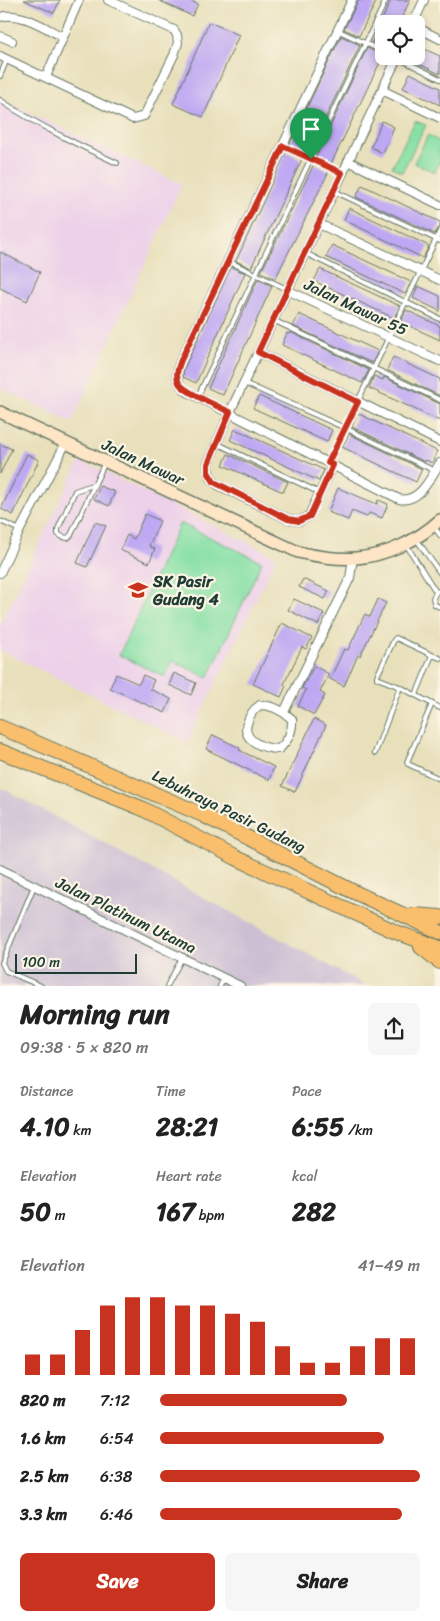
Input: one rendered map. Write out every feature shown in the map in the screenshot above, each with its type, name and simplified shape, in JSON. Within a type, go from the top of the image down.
[{"type":"highway","name":"Lebuhraya Pasir Gudang","points":[[0,727],[203,815],[352,891],[440,932]]},
{"type":"highway","points":[[0,751],[141,808],[236,858],[396,932],[420,945],[440,962]]},
{"type":"highway","points":[[404,914],[422,917],[440,916]]},
{"type":"highway","points":[[396,932],[440,948]]},
{"type":"street","points":[[46,77],[79,0]]},
{"type":"street","points":[[3,58],[133,119],[144,116],[174,55],[178,43],[177,35],[174,30],[108,0]]},
{"type":"street","points":[[352,0],[178,366],[177,377],[178,382],[186,390],[399,499],[408,500],[417,495],[440,463]]},
{"type":"street","points":[[417,15],[424,0]]},
{"type":"street","points":[[0,17],[6,15],[17,16],[63,37]]},
{"type":"street","points":[[425,32],[440,39]]},
{"type":"street","points":[[0,36],[12,41]]},
{"type":"street","points":[[331,464],[310,516],[299,521],[288,519],[214,482],[208,472],[208,464],[230,412],[393,65]]},
{"type":"street","points":[[382,90],[440,118]]},
{"type":"street","points":[[348,161],[440,204]]},
{"type":"street","points":[[318,224],[440,280]]},
{"type":"street","name":"Jalan Mawar 55","points":[[288,290],[440,361]]},
{"type":"street","points":[[258,352],[440,442]]},
{"type":"street","name":"Jalan Mawar","points":[[0,412],[298,552],[312,556],[353,558],[380,553],[438,527]]},
{"type":"street","points":[[0,573],[20,530],[66,443]]},
{"type":"street","points":[[284,712],[350,578],[353,558]]},
{"type":"street","points":[[260,706],[268,706],[284,712],[292,718],[293,728],[285,744],[279,749],[268,749],[251,740],[245,726],[253,710],[260,706]]},
{"type":"street","name":"Jalan Platinum Utama","points":[[0,869],[182,958],[222,982],[240,986]]},
{"type":"lane","points":[[198,396],[386,0]]},
{"type":"lane","points":[[337,30],[375,48]]},
{"type":"lane","points":[[0,76],[3,58]]},
{"type":"lane","points":[[411,65],[440,80]]},
{"type":"lane","points":[[0,100],[64,139],[117,163]]},
{"type":"lane","points":[[283,146],[342,173]]},
{"type":"lane","points":[[334,191],[438,240]]},
{"type":"lane","points":[[331,464],[388,337],[438,240],[440,231]]},
{"type":"lane","points":[[305,253],[440,319]]},
{"type":"lane","points":[[228,261],[288,290]]},
{"type":"lane","points":[[273,320],[440,400]]},
{"type":"lane","points":[[244,383],[346,428],[434,472]]},
{"type":"lane","points":[[216,443],[320,493]]},
{"type":"lane","points":[[95,484],[78,489],[74,493],[58,529],[58,534],[62,537],[68,538],[71,535],[95,484],[105,462]]},
{"type":"lane","points":[[0,520],[20,530]]},
{"type":"lane","points":[[410,541],[440,573]]},
{"type":"lane","points":[[410,541],[438,592],[433,598],[435,605],[440,607]]},
{"type":"lane","points":[[440,658],[396,638],[377,676],[377,678],[400,687],[440,708]]},
{"type":"lane","points":[[416,695],[432,655]]},
{"type":"lane","points":[[375,752],[400,687]]},
{"type":"lane","points":[[432,704],[407,762],[440,779]]},
{"type":"lane","points":[[34,886],[2,963],[6,971],[41,986]]},
{"type":"lane","points":[[167,986],[182,958]]},
{"type":"shaded area","points":[[0,99],[182,184],[72,422],[0,388]]},
{"type":"shaded area","name":"SK Pasir Gudang 4","points":[[80,460],[277,557],[187,742],[0,650],[0,624]]},
{"type":"shaded area","points":[[0,787],[367,986],[0,986]]},
{"type":"green space","points":[[415,121],[426,125],[402,172],[392,167]]},
{"type":"green space","points":[[428,135],[440,142],[440,160],[435,172],[414,163]]},
{"type":"green space","points":[[180,523],[262,562],[208,678],[173,661],[165,677],[119,655]]},
{"type":"building","points":[[24,0],[60,0],[54,13]]},
{"type":"building","points":[[158,0],[188,0],[198,4],[192,16]]},
{"type":"building","points":[[359,0],[377,0],[359,36],[344,29]]},
{"type":"building","points":[[391,0],[410,0],[403,15],[384,15]]},
{"type":"building","points":[[209,22],[239,35],[203,117],[173,104]]},
{"type":"building","points":[[341,36],[360,45],[315,140],[311,138],[304,152],[289,145]]},
{"type":"building","points":[[367,48],[375,52],[375,65],[379,65],[331,164],[316,157]]},
{"type":"building","points":[[425,49],[440,56],[440,74],[421,65],[425,65]]},
{"type":"building","points":[[410,73],[440,88],[440,105],[403,88]]},
{"type":"building","points":[[382,121],[394,127],[383,153],[371,147]]},
{"type":"building","points":[[286,152],[302,159],[251,268],[236,261]]},
{"type":"building","points":[[314,164],[329,171],[275,279],[261,272]]},
{"type":"building","points":[[362,185],[440,222],[440,227],[435,234],[356,197]]},
{"type":"building","points":[[349,208],[429,246],[423,258],[344,220]]},
{"type":"building","points":[[332,245],[411,282],[405,294],[326,257]]},
{"type":"building","points":[[0,252],[40,272],[27,301],[0,288]]},
{"type":"building","points":[[231,267],[245,273],[196,383],[183,377],[184,369]]},
{"type":"building","points":[[320,269],[400,306],[394,318],[314,281]]},
{"type":"building","points":[[258,279],[272,286],[223,395],[208,388]]},
{"type":"building","points":[[418,286],[440,296],[440,311],[413,298]]},
{"type":"building","points":[[406,310],[440,326],[440,340],[401,322]]},
{"type":"building","points":[[299,314],[378,351],[372,363],[293,326]]},
{"type":"building","points":[[290,332],[369,370],[362,383],[282,345],[287,333],[289,334]]},
{"type":"building","points":[[393,357],[440,379],[440,396],[387,370]]},
{"type":"building","points":[[374,376],[383,380],[384,377],[440,404],[440,421],[369,388]]},
{"type":"building","points":[[259,396],[332,430],[327,442],[253,408]]},
{"type":"building","points":[[357,413],[437,451],[432,463],[426,460],[425,462],[352,427]]},
{"type":"building","points":[[235,429],[324,470],[319,481],[230,440]]},
{"type":"building","points":[[349,434],[422,469],[416,482],[342,447]]},
{"type":"building","points":[[0,444],[12,449],[0,474]]},
{"type":"building","points":[[27,454],[39,460],[13,515],[1,509]]},
{"type":"building","points":[[228,454],[288,482],[283,492],[223,465]]},
{"type":"building","points":[[100,486],[115,492],[109,506],[94,499]]},
{"type":"building","points":[[338,488],[377,504],[378,500],[388,504],[382,518],[369,513],[367,517],[352,511],[348,520],[328,512]]},
{"type":"building","points":[[145,514],[160,521],[149,546],[155,549],[149,563],[120,550],[127,535],[134,539]]},
{"type":"building","points":[[95,522],[106,526],[87,567],[77,563]]},
{"type":"building","points":[[303,579],[329,591],[325,599],[299,587]]},
{"type":"building","points":[[294,599],[324,613],[318,625],[288,610]]},
{"type":"building","points":[[378,599],[386,603],[360,656],[358,655],[344,686],[330,679],[344,649],[348,650],[365,614],[370,617]]},
{"type":"building","points":[[282,623],[312,638],[306,649],[302,647],[284,684],[286,686],[281,697],[253,684]]},
{"type":"building","points":[[314,666],[329,674],[320,692],[325,695],[314,715],[298,706],[306,690],[302,688]]},
{"type":"building","points":[[174,673],[196,683],[191,695],[169,685]]},
{"type":"building","points":[[116,674],[139,684],[143,675],[154,680],[150,689],[171,699],[165,713],[110,688]]},
{"type":"building","points":[[314,719],[326,725],[295,792],[282,786]]},
{"type":"building","points":[[213,735],[274,767],[269,780],[206,749]]},
{"type":"place","name":"SK Pasir Gudang 4","points":[[138,590]]},
{"type":"route","points":[[283,146],[311,159],[342,173],[258,352],[358,402],[328,463],[333,465],[310,516],[299,521],[293,521],[218,485],[210,477],[208,464],[230,412],[182,387],[178,382],[177,371],[283,146]]}]
